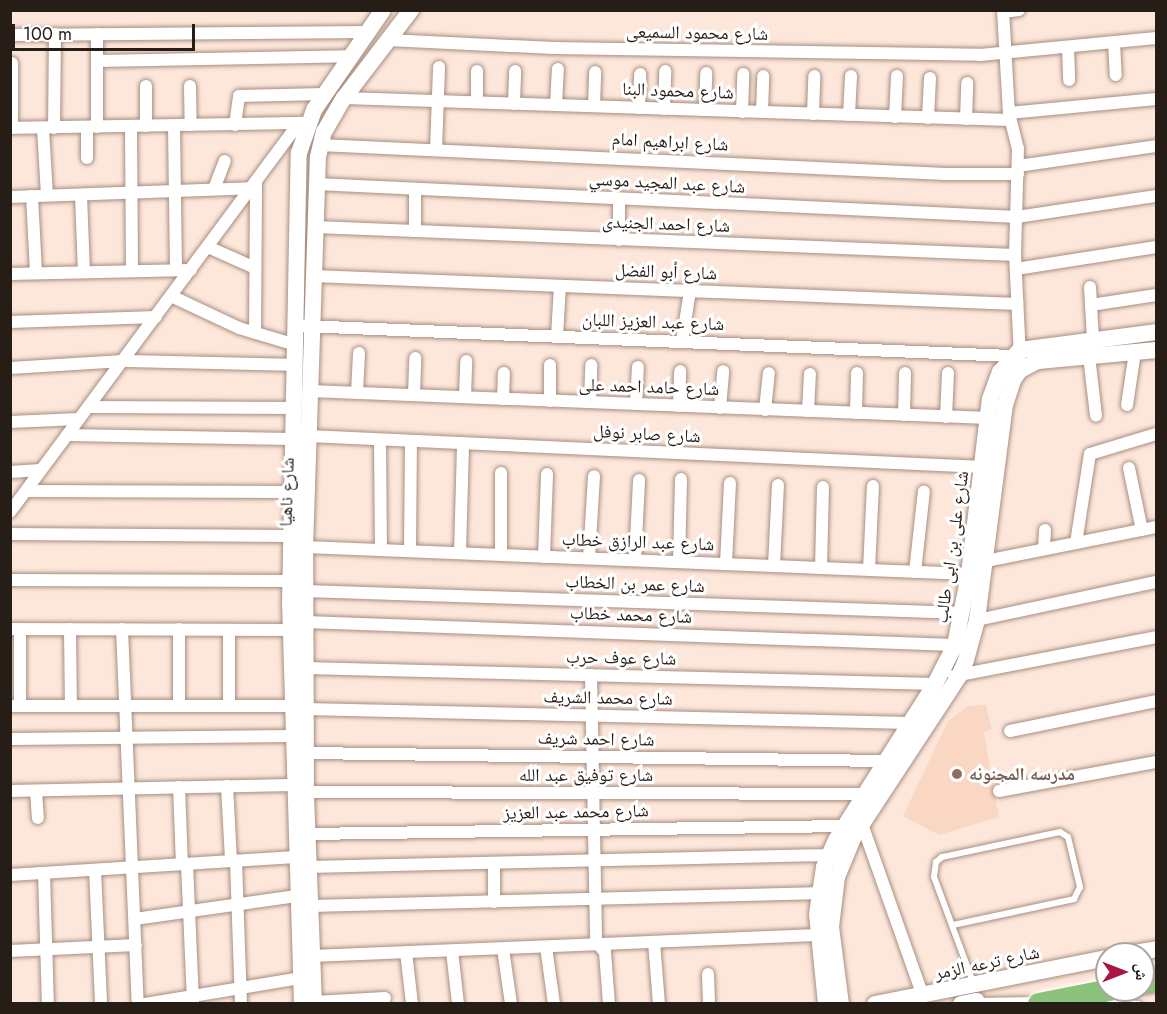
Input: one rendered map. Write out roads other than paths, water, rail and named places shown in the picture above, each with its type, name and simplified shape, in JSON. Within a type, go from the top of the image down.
[{"type":"highway","points":[[1039,1004],[1095,993]]},
{"type":"main road","name":"شارع ناهيا","points":[[310,1003],[300,978],[303,901],[299,789],[306,753],[298,708],[290,630],[291,439],[299,153],[303,123],[383,10]]},
{"type":"main road","name":"شارع ناهيا","points":[[302,862],[308,834],[291,735],[305,668],[305,547],[316,184],[322,138],[344,98],[411,10]]},
{"type":"main road","points":[[303,123],[322,138]]},
{"type":"main road","points":[[1017,359],[1093,339],[1156,332]]},
{"type":"main road","points":[[1017,359],[1038,361],[1156,350]]},
{"type":"main road","name":"شارع على بن ابى طالب","points":[[841,1004],[831,906],[842,860],[865,794],[937,681],[970,617],[969,574],[994,385],[1017,359]]},
{"type":"main road","name":"شارع على بن ابى طالب","points":[[826,1004],[817,935],[820,893],[828,855],[853,825],[960,676],[970,617],[986,561],[1006,397],[1017,359]]},
{"type":"main road","name":"شارع ناهيا","points":[[303,901],[312,956],[310,1003]]},
{"type":"main road","name":"شارع ترعه الزمر","points":[[875,1004],[1095,960]]},
{"type":"street","points":[[1017,359],[1015,255],[1017,141],[1009,116],[1003,11],[1019,10]]},
{"type":"street","points":[[10,35],[366,32]]},
{"type":"street","points":[[47,195],[55,34]]},
{"type":"street","points":[[87,158],[98,61],[98,34]]},
{"type":"street","name":"شارع محمود السميعى","points":[[388,40],[753,53],[1005,53],[1156,38]]},
{"type":"street","points":[[1114,42],[1116,75]]},
{"type":"street","points":[[1068,47],[1069,80]]},
{"type":"street","points":[[98,61],[350,56]]},
{"type":"street","points":[[12,63],[11,128],[303,123]]},
{"type":"street","points":[[436,150],[439,67]]},
{"type":"street","points":[[556,105],[558,69]]},
{"type":"street","points":[[477,71],[477,102]]},
{"type":"street","points":[[514,104],[515,71]]},
{"type":"street","points":[[664,109],[665,71]]},
{"type":"street","points":[[594,106],[595,72]]},
{"type":"street","points":[[705,110],[706,73]]},
{"type":"street","points":[[639,108],[640,74]]},
{"type":"street","points":[[742,112],[743,74]]},
{"type":"street","points":[[762,112],[763,76]]},
{"type":"street","points":[[813,114],[814,76]]},
{"type":"street","points":[[849,115],[851,76]]},
{"type":"street","points":[[895,117],[897,76]]},
{"type":"street","points":[[928,118],[930,78]]},
{"type":"street","points":[[966,119],[967,83]]},
{"type":"street","points":[[146,86],[146,126]]},
{"type":"street","points":[[190,86],[191,125]]},
{"type":"street","points":[[235,124],[239,96],[324,94]]},
{"type":"street","name":"شارع محمود البنا","points":[[344,98],[966,119],[1156,99]]},
{"type":"street","points":[[10,512],[254,185],[303,123]]},
{"type":"street","points":[[131,126],[132,271]]},
{"type":"street","points":[[174,126],[176,270]]},
{"type":"street","name":"شارع ابراهيم امام","points":[[322,138],[436,150],[945,174],[1018,170],[1156,146]]},
{"type":"street","points":[[214,189],[225,161]]},
{"type":"street","name":"شارع عبد المجيد موسي","points":[[316,184],[1017,217],[1156,196]]},
{"type":"street","points":[[10,196],[175,191],[254,185]]},
{"type":"street","points":[[254,185],[255,333]]},
{"type":"street","points":[[415,189],[415,231]]},
{"type":"street","points":[[81,195],[84,272]]},
{"type":"street","points":[[32,196],[36,273]]},
{"type":"street","points":[[619,240],[620,199]]},
{"type":"street","name":"شارع احمد الجنيدى","points":[[315,227],[1015,255]]},
{"type":"street","points":[[208,247],[255,268]]},
{"type":"street","points":[[1016,269],[1156,247]]},
{"type":"street","points":[[10,274],[191,270]]},
{"type":"street","name":"شارع أبو الفضل","points":[[313,276],[1017,304]]},
{"type":"street","points":[[557,336],[560,286]]},
{"type":"street","points":[[1090,287],[1093,339]]},
{"type":"street","points":[[682,341],[690,291]]},
{"type":"street","points":[[1091,305],[1156,295]]},
{"type":"street","points":[[171,297],[255,333],[294,344]]},
{"type":"street","points":[[10,322],[156,317]]},
{"type":"street","name":"شارع عبد العزيز اللبان","points":[[294,325],[682,341],[1017,359]]},
{"type":"street","points":[[1127,405],[1135,352]]},
{"type":"street","points":[[357,393],[359,353]]},
{"type":"street","points":[[1089,356],[1096,416]]},
{"type":"street","points":[[414,358],[414,395]]},
{"type":"street","points":[[10,368],[123,361],[293,365]]},
{"type":"street","points":[[465,397],[466,361]]},
{"type":"street","points":[[550,365],[550,401]]},
{"type":"street","points":[[590,402],[591,365]]},
{"type":"street","points":[[636,404],[638,367]]},
{"type":"street","points":[[679,406],[680,371]]},
{"type":"street","points":[[720,408],[723,371]]},
{"type":"street","points":[[856,413],[857,372]]},
{"type":"street","points":[[503,399],[504,373]]},
{"type":"street","points":[[765,410],[768,373]]},
{"type":"street","points":[[904,373],[904,415]]},
{"type":"street","points":[[946,417],[948,373]]},
{"type":"street","points":[[808,411],[810,374]]},
{"type":"street","name":"شارع حامد احمد على","points":[[310,391],[988,418]]},
{"type":"street","points":[[88,407],[292,408]]},
{"type":"street","points":[[10,422],[79,419]]},
{"type":"street","points":[[1076,543],[1090,454],[1156,434]]},
{"type":"street","points":[[67,435],[291,439]]},
{"type":"street","name":"شارع صابر نوفل","points":[[308,436],[983,467]]},
{"type":"street","points":[[380,440],[381,550]]},
{"type":"street","points":[[410,551],[411,441]]},
{"type":"street","points":[[460,553],[463,443]]},
{"type":"street","points":[[1129,468],[1142,530]]},
{"type":"street","points":[[10,472],[40,470]]},
{"type":"street","points":[[501,473],[501,555]]},
{"type":"street","points":[[544,557],[547,474]]},
{"type":"street","points":[[589,558],[594,476]]},
{"type":"street","points":[[679,562],[681,479]]},
{"type":"street","points":[[635,560],[639,480]]},
{"type":"street","points":[[726,564],[730,483]]},
{"type":"street","points":[[774,566],[778,484]]},
{"type":"street","points":[[869,570],[873,486]]},
{"type":"street","points":[[821,568],[823,487]]},
{"type":"street","points":[[26,490],[290,492]]},
{"type":"street","points":[[915,572],[924,491]]},
{"type":"street","points":[[986,561],[1156,527]]},
{"type":"street","points":[[1044,549],[1045,530]]},
{"type":"street","points":[[10,534],[290,536]]},
{"type":"street","name":"شارع عبد الرازق خطاب","points":[[305,547],[969,574]]},
{"type":"street","points":[[10,580],[290,581]]},
{"type":"street","name":"شارع عمر بن الخطاب","points":[[305,591],[970,617],[1156,582]]},
{"type":"street","name":"شارع محمد خطاب","points":[[305,622],[955,645]]},
{"type":"street","points":[[15,706],[15,629],[290,630]]},
{"type":"street","points":[[70,629],[72,706]]},
{"type":"street","points":[[122,629],[138,1004]]},
{"type":"street","points":[[179,629],[179,706]]},
{"type":"street","points":[[229,630],[229,706]]},
{"type":"street","name":"شارع عوف حرب","points":[[305,668],[937,681],[1156,638]]},
{"type":"street","points":[[591,675],[591,793],[597,944],[605,952],[609,1004]]},
{"type":"street","points":[[1010,731],[1156,701]]},
{"type":"street","name":"شارع محمد الشريف","points":[[15,706],[229,706],[910,723]]},
{"type":"street","points":[[10,739],[291,735]]},
{"type":"street","name":"شارع احمد شريف","points":[[306,753],[886,761]]},
{"type":"street","points":[[999,791],[1156,762]]},
{"type":"street","points":[[227,786],[238,904],[241,1004]]},
{"type":"street","name":"شارع توفيق عبد الله","points":[[10,791],[227,786],[591,793],[865,794]]},
{"type":"street","points":[[178,787],[189,911],[193,1000]]},
{"type":"street","points":[[36,791],[38,818]]},
{"type":"street","points":[[853,825],[923,996]]},
{"type":"street","name":"شارع محمد عبد العزيز","points":[[308,834],[853,825]]},
{"type":"street","points":[[10,875],[234,861],[494,863],[828,855]]},
{"type":"street","points":[[494,863],[494,902]]},
{"type":"street","points":[[95,870],[101,1004]]},
{"type":"street","points":[[44,873],[48,1004]]},
{"type":"street","points":[[135,919],[238,904],[303,901],[494,902],[820,893]]},
{"type":"street","points":[[312,956],[817,935]]},
{"type":"street","points":[[654,942],[659,1004]]},
{"type":"street","points":[[10,951],[136,945]]},
{"type":"street","points":[[546,947],[554,1004]]},
{"type":"street","points":[[503,949],[511,1004]]},
{"type":"street","points":[[452,951],[458,1004]]},
{"type":"street","points":[[406,952],[412,1004]]},
{"type":"street","points":[[708,974],[709,1004]]},
{"type":"street","points":[[145,1004],[193,1000],[241,988],[300,978]]},
{"type":"street","points":[[310,1003],[385,998]]},
{"type":"lane","points":[[953,925],[1074,899],[1080,886],[1068,837],[1060,832],[939,859],[933,873],[974,984]]},
{"type":"lane","points":[[969,1002],[1081,999],[1139,1004]]},
{"type":"lane","points":[[1072,1004],[1081,999]]},
{"type":"place","name":"مدرسه المجنونه","points":[[957,774]]}]
